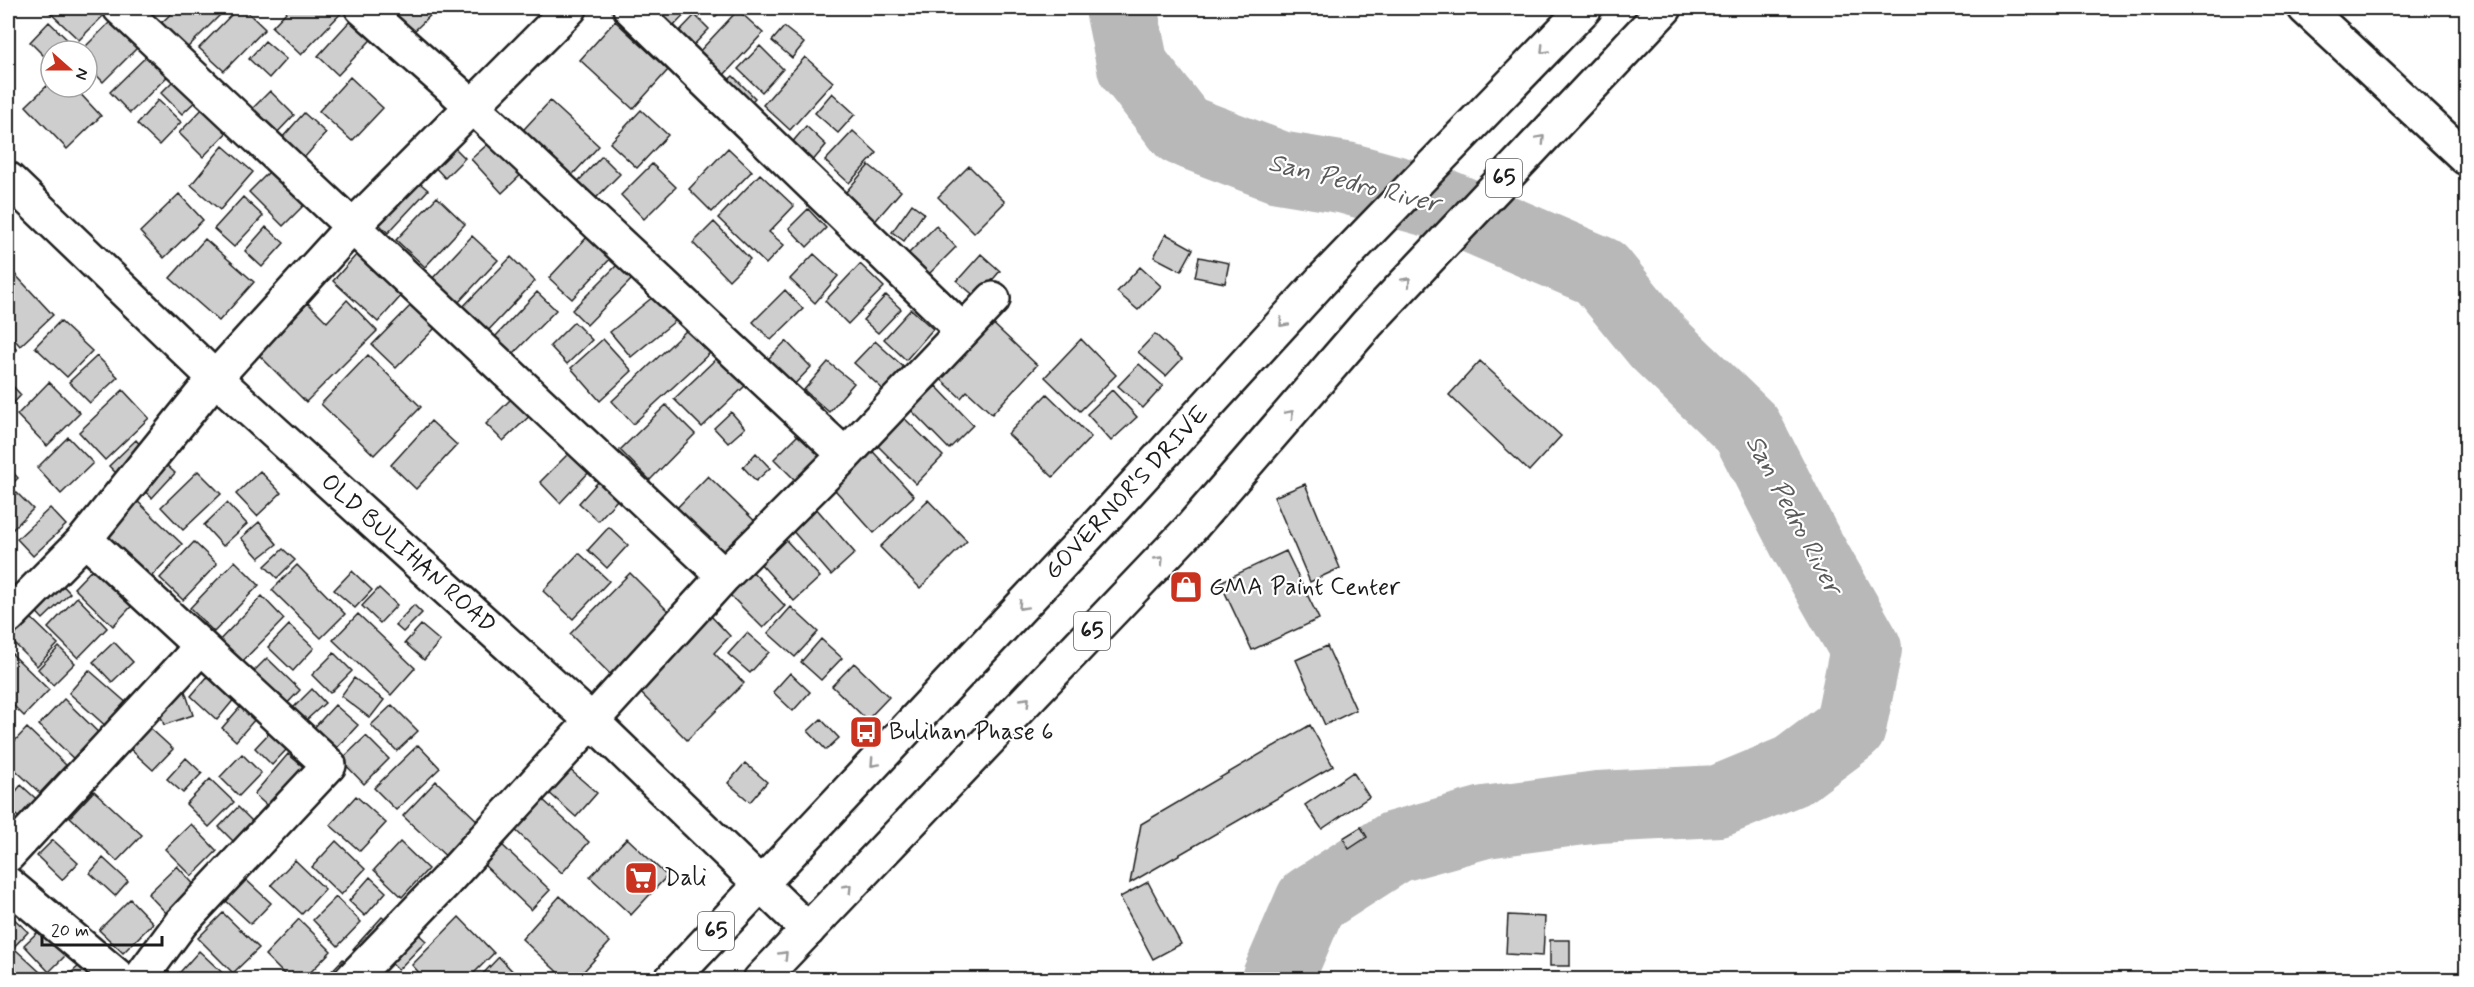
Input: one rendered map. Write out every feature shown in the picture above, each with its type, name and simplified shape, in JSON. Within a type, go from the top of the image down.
[{"type":"main road","points":[[120,8],[724,576]]},
{"type":"main road","points":[[362,8],[471,105],[845,455]]},
{"type":"main road","points":[[8,616],[85,539],[215,378],[352,227],[570,8]]},
{"type":"main road","points":[[630,8],[962,330]]},
{"type":"main road","name":"GOVERNOR'S DRIVE","points":[[672,979],[1110,512],[1322,280],[1585,8]]},
{"type":"main road","name":"65","points":[[760,980],[1190,529],[1367,324],[1665,8]]},
{"type":"main road","points":[[2305,8],[2466,158]]},
{"type":"main road","name":"OLD BULIHAN ROAD","points":[[8,179],[215,378],[591,720],[808,930]]},
{"type":"main road","points":[[351,980],[446,881],[724,576],[845,455],[993,299]]},
{"type":"main road","points":[[85,539],[329,765],[181,923],[139,980]]},
{"type":"main road","points":[[8,855],[201,647]]},
{"type":"main road","points":[[8,884],[122,980]]},
{"type":"building","points":[[45,8],[111,8],[80,39]]},
{"type":"building","points":[[177,8],[227,8],[183,52],[157,27]]},
{"type":"building","points":[[238,8],[243,8],[265,29],[224,71],[199,48]]},
{"type":"building","points":[[290,8],[346,8],[301,55],[272,27]]},
{"type":"building","points":[[382,8],[438,8],[409,36]]},
{"type":"building","points":[[636,8],[691,8],[665,35]]},
{"type":"building","points":[[706,8],[724,8],[715,17]]},
{"type":"building","points":[[360,10],[381,29],[338,75],[318,56]]},
{"type":"building","points":[[738,10],[763,33],[723,76],[698,53]]},
{"type":"building","points":[[118,14],[144,41],[103,82],[99,78],[99,39],[93,39]]},
{"type":"building","points":[[695,15],[709,29],[685,54],[671,40]]},
{"type":"building","points":[[615,21],[668,70],[633,109],[580,60]]},
{"type":"building","points":[[49,22],[67,39],[39,39],[39,51],[30,42]]},
{"type":"building","points":[[784,27],[804,43],[792,58],[772,41]]},
{"type":"building","points":[[265,41],[286,59],[269,78],[249,59]]},
{"type":"building","points":[[760,46],[783,69],[762,92],[738,69]]},
{"type":"building","points":[[154,49],[174,70],[130,113],[110,92]]},
{"type":"building","points":[[805,57],[833,82],[790,130],[763,105]]},
{"type":"building","points":[[180,74],[201,96],[182,114],[161,93]]},
{"type":"building","points":[[733,76],[755,98],[741,112],[718,89]]},
{"type":"building","points":[[350,77],[383,108],[352,141],[319,111]]},
{"type":"building","points":[[270,91],[294,115],[274,136],[249,112]]},
{"type":"building","points":[[832,93],[855,114],[838,133],[815,113]]},
{"type":"building","points":[[39,94],[39,99],[85,99],[101,116],[67,149],[26,106]]},
{"type":"building","points":[[158,100],[181,122],[159,145],[137,124]]},
{"type":"building","points":[[550,101],[599,146],[562,186],[513,141]]},
{"type":"building","points":[[209,102],[233,126],[203,157],[179,133]]},
{"type":"building","points":[[641,110],[668,135],[637,168],[610,143]]},
{"type":"building","points":[[304,113],[326,133],[304,158],[282,138]]},
{"type":"building","points":[[806,126],[826,145],[811,163],[790,145]]},
{"type":"building","points":[[853,131],[877,153],[849,183],[825,161]]},
{"type":"building","points":[[497,136],[527,169],[502,193],[471,159]]},
{"type":"building","points":[[449,142],[465,158],[445,178],[430,162]]},
{"type":"building","points":[[223,146],[253,172],[220,210],[191,185]]},
{"type":"building","points":[[728,148],[752,171],[712,212],[689,189]]},
{"type":"building","points":[[602,156],[620,174],[586,208],[569,191]]},
{"type":"building","points":[[652,164],[676,187],[644,219],[621,195]]},
{"type":"building","points":[[869,165],[901,191],[871,226],[840,199]]},
{"type":"building","points":[[969,166],[1005,202],[974,233],[938,197]]},
{"type":"building","points":[[274,167],[308,201],[283,226],[249,192]]},
{"type":"building","points":[[760,174],[794,206],[769,232],[784,245],[766,264],[718,218]]},
{"type":"building","points":[[415,179],[428,190],[388,233],[377,222]]},
{"type":"building","points":[[179,194],[203,220],[164,258],[140,232]]},
{"type":"building","points":[[243,197],[263,216],[234,247],[214,229]]},
{"type":"building","points":[[437,197],[465,224],[425,267],[396,240]]},
{"type":"building","points":[[912,204],[924,213],[904,241],[892,232]]},
{"type":"building","points":[[808,209],[826,228],[807,247],[789,228]]},
{"type":"building","points":[[714,222],[750,259],[729,280],[693,243]]},
{"type":"building","points":[[936,226],[956,247],[928,275],[908,254]]},
{"type":"building","points":[[266,227],[284,243],[262,267],[245,251]]},
{"type":"building","points":[[1166,234],[1193,249],[1181,271],[1154,257]]},
{"type":"building","points":[[589,235],[612,257],[572,299],[549,278]]},
{"type":"building","points":[[472,236],[498,260],[458,303],[432,279]]},
{"type":"building","points":[[205,239],[254,282],[219,321],[170,278]]},
{"type":"building","points":[[357,254],[402,295],[378,322],[333,281]]},
{"type":"building","points":[[814,254],[838,276],[815,303],[790,279]]},
{"type":"building","points":[[981,254],[1000,271],[977,298],[957,281]]},
{"type":"building","points":[[511,257],[535,281],[483,336],[458,312]]},
{"type":"building","points":[[1199,257],[1229,263],[1225,283],[1195,277]]},
{"type":"building","points":[[619,263],[634,277],[587,325],[572,310]]},
{"type":"building","points":[[860,264],[884,287],[848,324],[825,301]]},
{"type":"building","points":[[1140,267],[1161,286],[1138,310],[1117,292]]},
{"type":"building","points":[[11,270],[53,315],[20,346],[8,332],[8,274]]},
{"type":"building","points":[[785,290],[803,309],[771,340],[753,322]]},
{"type":"building","points":[[537,292],[556,310],[513,354],[495,337]]},
{"type":"building","points":[[659,292],[680,317],[631,357],[610,332]]},
{"type":"building","points":[[886,295],[901,309],[878,333],[863,320]]},
{"type":"building","points":[[418,298],[441,322],[396,368],[372,345]]},
{"type":"building","points":[[347,300],[377,331],[306,402],[258,354],[308,303],[327,322]]},
{"type":"building","points":[[911,309],[933,329],[906,360],[884,339]]},
{"type":"building","points":[[987,318],[1037,365],[992,414],[967,391],[961,398],[932,371]]},
{"type":"building","points":[[60,321],[92,351],[67,377],[35,347]]},
{"type":"building","points":[[574,322],[592,340],[567,364],[550,346]]},
{"type":"building","points":[[689,328],[711,352],[633,424],[612,401]]},
{"type":"building","points":[[1155,334],[1182,359],[1166,376],[1138,352]]},
{"type":"building","points":[[603,339],[632,371],[600,401],[571,368]]},
{"type":"building","points":[[1081,339],[1116,375],[1080,411],[1045,377]]},
{"type":"building","points":[[8,341],[17,350],[8,359]]},
{"type":"building","points":[[786,341],[811,367],[786,393],[760,367]]},
{"type":"building","points":[[875,341],[907,370],[887,393],[854,363]]},
{"type":"building","points":[[368,355],[421,407],[374,455],[321,404]]},
{"type":"building","points":[[97,356],[118,377],[90,403],[69,382]]},
{"type":"building","points":[[719,356],[747,384],[702,427],[674,399]]},
{"type":"building","points":[[1480,361],[1561,436],[1529,471],[1449,395]]},
{"type":"building","points":[[828,362],[854,383],[829,412],[804,390]]},
{"type":"building","points":[[1139,364],[1163,386],[1143,408],[1118,386]]},
{"type":"building","points":[[8,381],[21,395],[8,409]]},
{"type":"building","points":[[49,382],[80,413],[47,446],[17,415]]},
{"type":"building","points":[[936,386],[973,425],[949,449],[911,410]]},
{"type":"building","points":[[123,390],[149,418],[105,460],[79,432]]},
{"type":"building","points":[[1112,390],[1137,417],[1111,441],[1087,414]]},
{"type":"building","points":[[518,392],[536,410],[503,441],[486,424]]},
{"type":"building","points":[[1047,394],[1091,437],[1053,477],[1008,434]]},
{"type":"building","points":[[666,405],[695,434],[650,480],[620,450]]},
{"type":"building","points":[[731,412],[745,428],[728,443],[714,428]]},
{"type":"building","points":[[902,416],[943,456],[916,484],[875,443]]},
{"type":"building","points":[[431,421],[457,445],[416,489],[391,465]]},
{"type":"building","points":[[806,427],[833,454],[801,486],[774,459]]},
{"type":"building","points":[[68,437],[93,463],[61,494],[37,468]]},
{"type":"building","points":[[136,440],[147,453],[121,478],[109,466]]},
{"type":"building","points":[[865,443],[914,496],[874,533],[826,480]]},
{"type":"building","points":[[571,451],[591,470],[560,503],[540,482]]},
{"type":"building","points":[[756,453],[770,468],[756,481],[743,467]]},
{"type":"building","points":[[161,460],[175,473],[152,498],[138,485]]},
{"type":"building","points":[[8,467],[18,478],[8,488]]},
{"type":"building","points":[[198,471],[221,494],[183,530],[161,507]]},
{"type":"building","points":[[260,471],[281,493],[257,516],[236,494]]},
{"type":"building","points":[[607,472],[627,489],[598,521],[579,503]]},
{"type":"building","points":[[708,476],[761,527],[723,565],[671,514]]},
{"type":"building","points":[[1305,484],[1340,568],[1310,582],[1274,497]]},
{"type":"building","points":[[15,491],[33,509],[8,534],[8,498]]},
{"type":"building","points":[[133,497],[182,544],[150,578],[101,532]]},
{"type":"building","points":[[928,500],[967,541],[920,588],[880,547]]},
{"type":"building","points":[[227,503],[247,524],[223,546],[204,525]]},
{"type":"building","points":[[815,507],[855,553],[831,575],[791,529]]},
{"type":"building","points":[[50,508],[66,525],[33,556],[17,539]]},
{"type":"building","points":[[259,522],[277,544],[259,558],[241,538]]},
{"type":"building","points":[[609,527],[628,545],[607,568],[588,550]]},
{"type":"building","points":[[784,538],[820,577],[794,601],[759,562]]},
{"type":"building","points":[[194,542],[217,564],[183,600],[160,578]]},
{"type":"building","points":[[283,549],[295,560],[277,578],[265,566]]},
{"type":"building","points":[[1286,551],[1319,619],[1252,650],[1220,582]]},
{"type":"building","points":[[579,553],[609,581],[573,619],[543,591]]},
{"type":"building","points":[[102,559],[141,596],[113,626],[74,588]]},
{"type":"building","points":[[235,561],[259,585],[214,632],[190,608]]},
{"type":"building","points":[[297,565],[345,614],[321,638],[272,590]]},
{"type":"building","points":[[750,569],[785,606],[763,628],[727,592]]},
{"type":"building","points":[[352,571],[372,590],[355,608],[334,590]]},
{"type":"building","points":[[630,573],[672,615],[611,675],[570,634]]},
{"type":"building","points":[[55,577],[70,593],[43,619],[28,603]]},
{"type":"building","points":[[379,588],[397,605],[380,623],[362,606]]},
{"type":"building","points":[[262,596],[284,619],[235,669],[213,647]]},
{"type":"building","points":[[77,597],[107,628],[78,658],[48,628]]},
{"type":"building","points":[[414,605],[422,613],[403,632],[395,625]]},
{"type":"building","points":[[791,607],[818,632],[795,657],[768,633]]},
{"type":"building","points":[[358,614],[415,668],[391,695],[333,640]]},
{"type":"building","points":[[709,614],[730,636],[714,653],[744,683],[687,740],[636,688]]},
{"type":"building","points":[[29,616],[58,644],[37,666],[8,637]]},
{"type":"building","points":[[289,625],[314,648],[293,671],[268,647]]},
{"type":"building","points":[[421,625],[440,641],[424,660],[405,643]]},
{"type":"building","points":[[747,633],[769,652],[750,673],[728,654]]},
{"type":"building","points":[[821,639],[842,658],[821,680],[801,662]]},
{"type":"building","points":[[114,642],[133,662],[112,682],[93,662]]},
{"type":"building","points":[[1327,646],[1356,710],[1325,725],[1296,660]]},
{"type":"building","points":[[59,647],[75,663],[53,685],[38,669]]},
{"type":"building","points":[[8,650],[49,690],[24,716],[8,700]]},
{"type":"building","points":[[334,653],[352,671],[330,693],[312,675]]},
{"type":"building","points":[[267,658],[300,690],[280,711],[247,678]]},
{"type":"building","points":[[854,663],[889,697],[867,720],[832,686]]},
{"type":"building","points":[[214,669],[240,692],[217,720],[191,696]]},
{"type":"building","points":[[89,670],[129,705],[108,728],[69,693]]},
{"type":"building","points":[[790,673],[810,692],[793,711],[773,692]]},
{"type":"building","points":[[354,678],[384,700],[370,718],[341,696]]},
{"type":"building","points":[[312,689],[325,703],[303,723],[291,710]]},
{"type":"building","points":[[185,691],[193,715],[164,725],[156,702]]},
{"type":"building","points":[[248,698],[262,711],[236,741],[222,728]]},
{"type":"building","points":[[64,699],[107,741],[82,767],[39,725]]},
{"type":"building","points":[[335,705],[358,725],[334,751],[312,730]]},
{"type":"building","points":[[392,705],[418,731],[397,751],[371,725]]},
{"type":"building","points":[[821,719],[839,738],[826,750],[808,731]]},
{"type":"building","points":[[1310,725],[1333,766],[1130,883],[1141,824]]},
{"type":"building","points":[[149,727],[173,749],[153,770],[129,748]]},
{"type":"building","points":[[27,728],[66,765],[40,793],[8,763],[8,748]]},
{"type":"building","points":[[270,732],[287,749],[272,765],[255,748]]},
{"type":"building","points":[[366,736],[389,759],[364,784],[341,760]]},
{"type":"building","points":[[418,745],[440,768],[396,810],[374,788]]},
{"type":"building","points":[[242,754],[261,773],[239,796],[220,777]]},
{"type":"building","points":[[288,754],[308,771],[273,811],[254,794]]},
{"type":"building","points":[[186,758],[202,773],[183,793],[167,779]]},
{"type":"building","points":[[745,763],[767,782],[750,802],[728,783]]},
{"type":"building","points":[[568,768],[597,793],[576,817],[547,791]]},
{"type":"building","points":[[1353,772],[1369,797],[1322,829],[1305,805]]},
{"type":"building","points":[[210,779],[234,802],[209,827],[186,804]]},
{"type":"building","points":[[436,781],[485,828],[453,863],[403,816]]},
{"type":"building","points":[[21,785],[44,806],[27,825],[8,808],[8,801]]},
{"type":"building","points":[[94,791],[142,835],[117,861],[70,817]]},
{"type":"building","points":[[356,796],[386,823],[360,851],[330,825]]},
{"type":"building","points":[[541,798],[589,842],[562,873],[514,829]]},
{"type":"building","points":[[238,807],[256,825],[237,845],[219,827]]},
{"type":"building","points":[[191,824],[217,851],[192,876],[165,849]]},
{"type":"building","points":[[1361,827],[1367,837],[1349,849],[1343,838]]},
{"type":"building","points":[[627,838],[667,876],[631,915],[590,877]]},
{"type":"building","points":[[53,840],[78,863],[62,880],[37,856]]},
{"type":"building","points":[[336,841],[365,869],[341,895],[312,867]]},
{"type":"building","points":[[400,842],[428,869],[402,897],[374,870]]},
{"type":"building","points":[[501,844],[550,890],[531,910],[483,864]]},
{"type":"building","points":[[103,858],[128,881],[115,896],[90,873]]},
{"type":"building","points":[[295,860],[325,889],[302,914],[271,885]]},
{"type":"building","points":[[177,866],[198,889],[169,916],[148,894]]},
{"type":"building","points":[[243,877],[271,903],[251,924],[224,899]]},
{"type":"building","points":[[370,877],[386,892],[365,916],[349,901]]},
{"type":"building","points":[[1148,882],[1181,944],[1153,959],[1120,897]]},
{"type":"building","points":[[560,896],[610,942],[576,980],[566,980],[522,939]]},
{"type":"building","points":[[336,897],[361,922],[338,946],[313,920]]},
{"type":"building","points":[[130,899],[153,923],[123,953],[99,930]]},
{"type":"building","points":[[8,913],[28,932],[8,953]]},
{"type":"building","points":[[223,913],[259,948],[233,973],[198,938]]},
{"type":"building","points":[[1508,915],[1545,917],[1543,956],[1506,954]]},
{"type":"building","points":[[382,917],[391,924],[362,957],[353,949]]},
{"type":"building","points":[[459,917],[494,953],[467,980],[426,980],[412,965]]},
{"type":"building","points":[[299,919],[331,951],[303,980],[290,980],[265,955]]},
{"type":"building","points":[[43,927],[68,953],[49,972],[24,945]]},
{"type":"building","points":[[413,929],[426,941],[398,970],[385,957]]},
{"type":"building","points":[[1550,940],[1570,940],[1570,966],[1550,966]]},
{"type":"building","points":[[16,950],[40,972],[33,980],[8,980],[8,960]]},
{"type":"building","points":[[199,951],[230,980],[173,980]]},
{"type":"building","points":[[499,957],[521,980],[477,980]]},
{"type":"building","points":[[343,959],[353,968],[342,980],[323,980]]},
{"type":"building","points":[[79,966],[91,980],[63,980]]},
{"type":"waterway","name":"San Pedro River","points":[[1121,8],[1133,67],[1182,130],[1279,167],[1346,178],[1444,205],[1600,272],[1658,343],[1747,429],[1804,540],[1866,649],[1850,728],[1794,770],[1719,801],[1598,807],[1485,822],[1395,847],[1311,901],[1277,980]]},
{"type":"place","name":"GMA Paint Center","points":[[1186,587]]},
{"type":"place","name":"Bulihan Phase 6","points":[[866,732]]},
{"type":"place","name":"Dali","points":[[641,878]]}]
